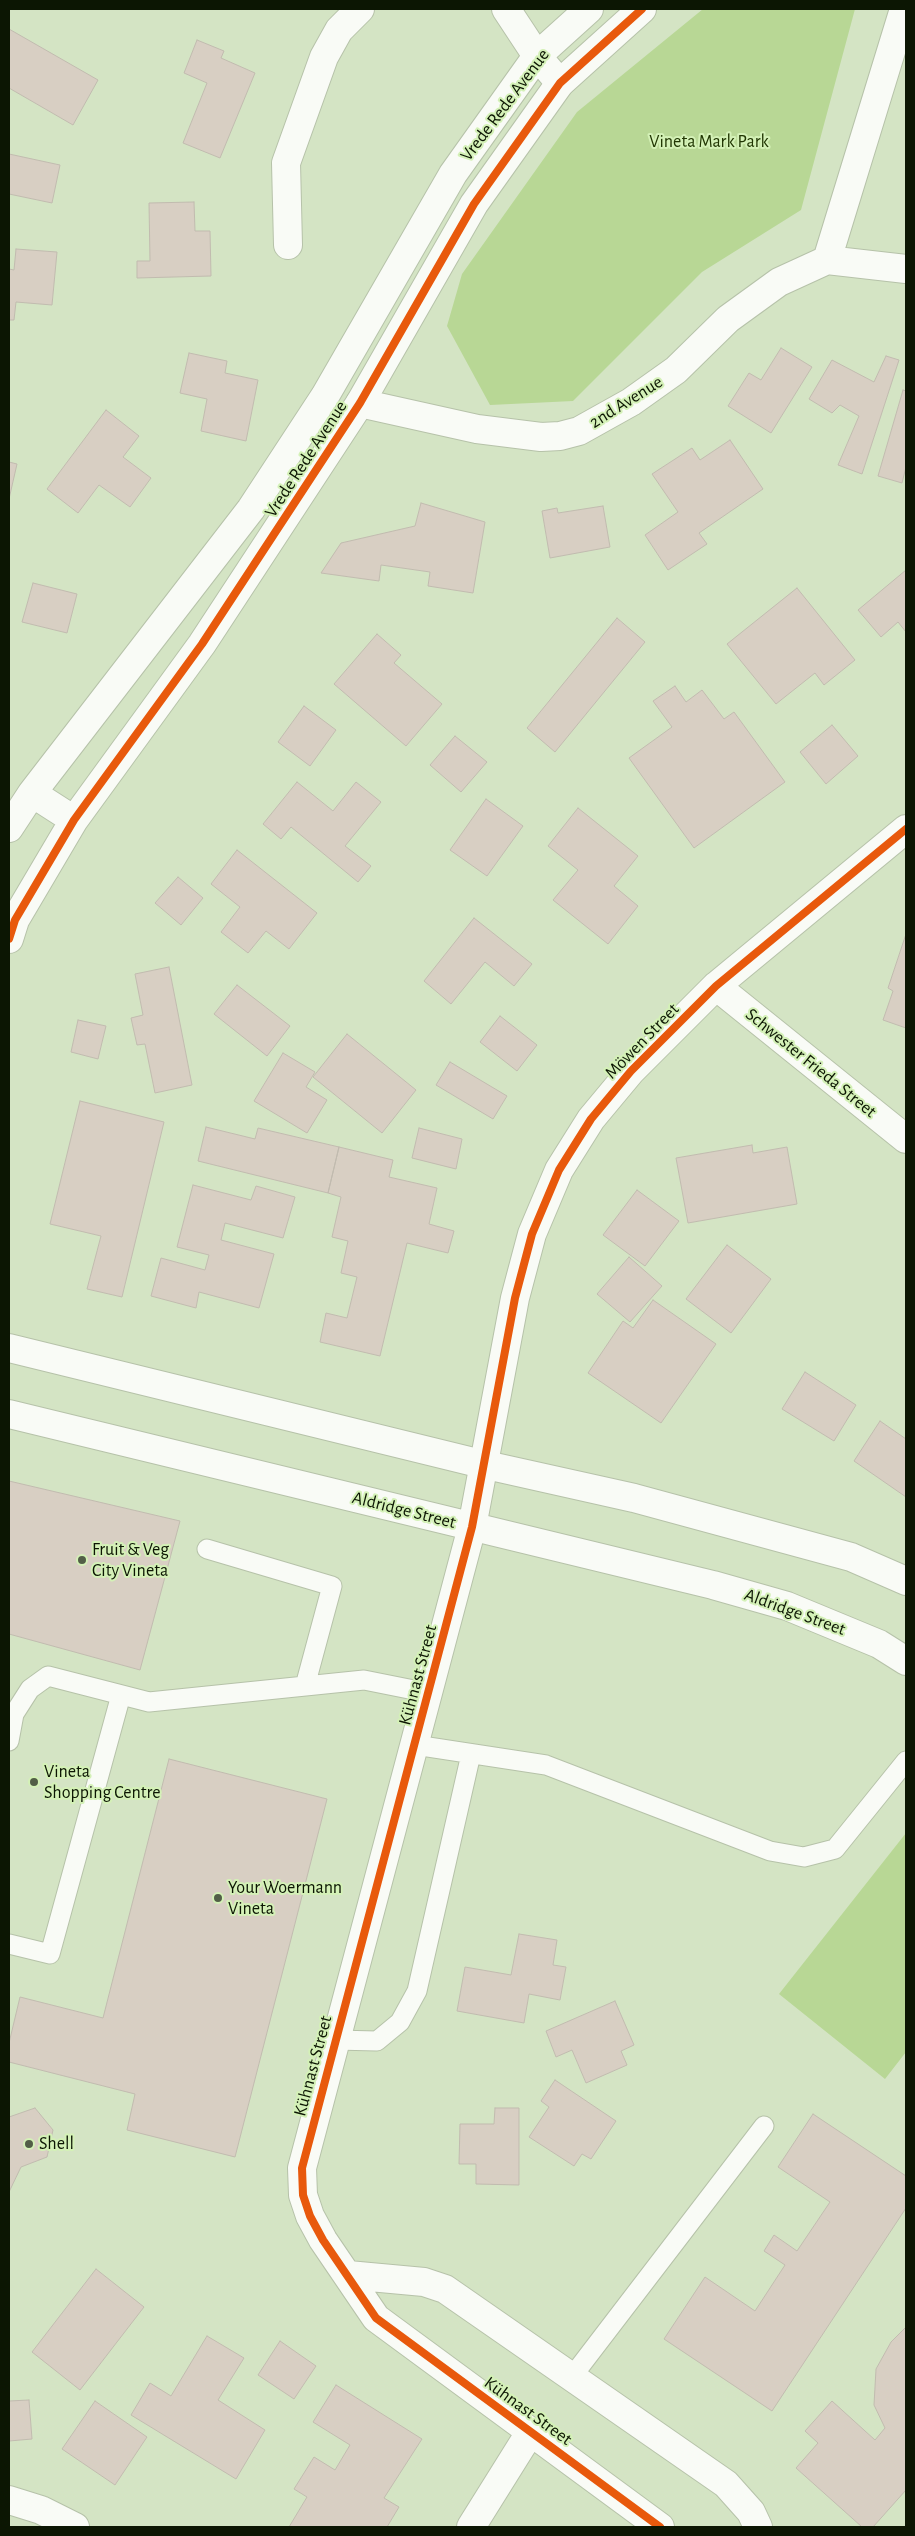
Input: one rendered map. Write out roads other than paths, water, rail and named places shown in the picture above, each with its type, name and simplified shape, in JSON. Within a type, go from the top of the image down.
[{"type":"street","points":[[288,245],[286,163],[324,57],[340,30],[360,9]]},
{"type":"street","points":[[506,9],[537,56],[560,83]]},
{"type":"street","name":"Vrede Rede Avenue","points":[[9,828],[32,793],[251,509],[325,396],[453,174],[537,56],[589,9]]},
{"type":"street","name":"Vrede Rede Avenue","points":[[9,939],[15,920],[74,820],[202,644],[360,403],[474,204],[560,83],[642,9]]},
{"type":"street","points":[[904,9],[827,260],[906,269]]},
{"type":"street","name":"2nd Avenue","points":[[360,403],[477,428],[532,436],[560,436],[579,430],[631,402],[676,370],[728,319],[779,282],[827,260]]},
{"type":"street","points":[[32,793],[74,820]]},
{"type":"street","name":"Möwen Street","points":[[486,1465],[515,1298],[532,1234],[559,1170],[591,1119],[631,1071],[716,986],[906,829]]},
{"type":"street","name":"Schwester Frieda Street","points":[[716,986],[906,1139]]},
{"type":"street","points":[[9,1348],[486,1465],[634,1498],[852,1557],[906,1581]]},
{"type":"street","name":"Aldridge Street","points":[[9,1414],[713,1585],[787,1606],[879,1644],[906,1661]]},
{"type":"street","name":"Kühnast Street","points":[[486,1465],[429,1693],[302,2168],[304,2195],[310,2216],[322,2240],[376,2318],[531,2430],[660,2527]]},
{"type":"street","points":[[348,2276],[424,2282],[445,2289],[726,2484],[751,2512],[758,2527]]},
{"type":"street","points":[[471,2527],[531,2430]]},
{"type":"street","points":[[9,2500],[41,2510],[74,2527]]},
{"type":"lane","points":[[207,1549],[332,1586],[305,1686]]},
{"type":"lane","points":[[9,1741],[14,1714],[30,1689],[48,1676],[149,1702],[364,1680],[429,1693]]},
{"type":"lane","points":[[9,1944],[50,1954],[121,1695]]},
{"type":"lane","points":[[415,1745],[546,1766],[770,1851],[804,1857],[836,1849],[906,1761]]},
{"type":"lane","points":[[335,2040],[377,2041],[400,2022],[417,1991],[471,1754]]},
{"type":"lane","points":[[571,2378],[764,2126]]},
{"type":"place","name":"Fruit & Veg City Vineta","points":[[82,1560]]},
{"type":"place","name":"Vineta Shopping Centre","points":[[34,1782]]},
{"type":"place","name":"Your Woermann Vineta","points":[[218,1898]]},
{"type":"place","name":"Shell","points":[[29,2144]]},
{"type":"park label","name":"Vineta Mark Park","points":[[709,142]]}]
